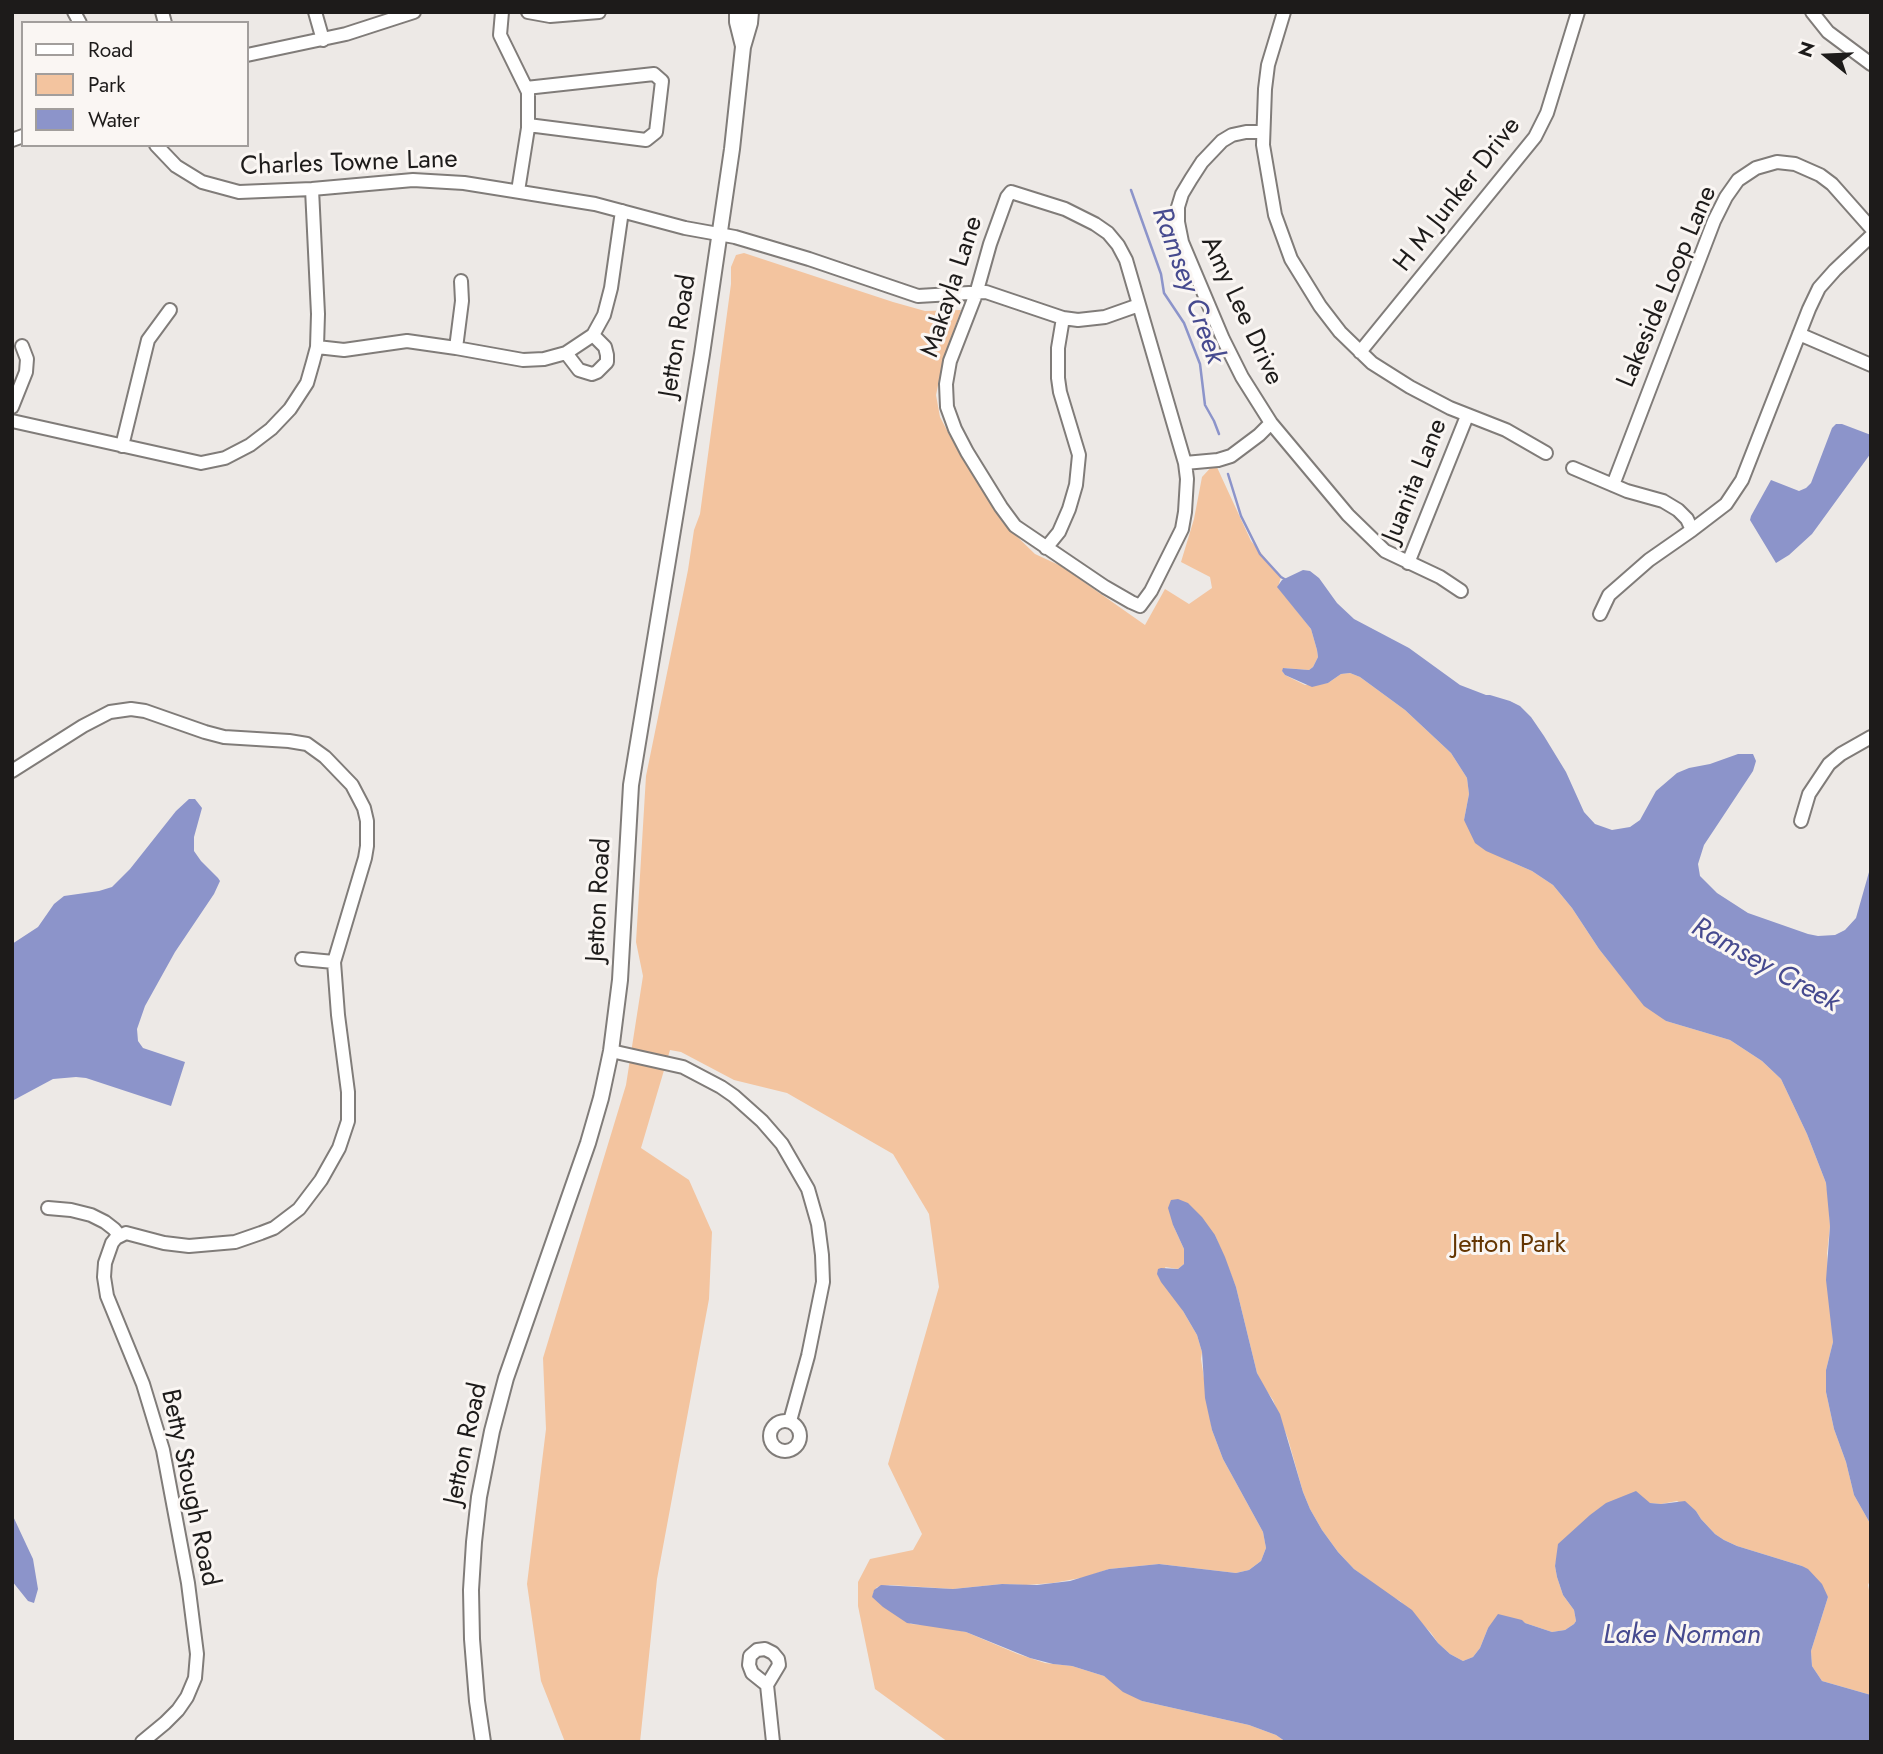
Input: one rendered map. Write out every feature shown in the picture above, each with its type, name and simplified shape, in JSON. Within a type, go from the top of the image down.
[{"type":"street","points":[[315,12],[323,40]]},
{"type":"street","points":[[248,55],[291,44],[323,40],[414,12]]},
{"type":"street","points":[[502,12],[500,35],[528,92],[528,125],[518,191]]},
{"type":"street","points":[[528,12],[550,16],[599,12]]},
{"type":"street","name":"Jetton Road","points":[[737,12],[743,47]]},
{"type":"street","name":"Jetton Road","points":[[483,1742],[474,1674],[471,1590],[484,1465],[506,1378],[588,1143],[611,1051],[620,980],[631,785],[702,354],[732,149],[743,47],[751,12]]},
{"type":"street","points":[[1284,12],[1268,65],[1263,132],[1265,164],[1275,215],[1291,260],[1340,332],[1373,363],[1410,387],[1467,416],[1506,430],[1546,453]]},
{"type":"street","name":"H M Junker Drive","points":[[1360,352],[1535,137],[1547,113],[1578,12]]},
{"type":"street","points":[[1812,12],[1828,32],[1871,64]]},
{"type":"street","points":[[526,88],[654,74],[662,81],[656,132],[646,140],[528,125]]},
{"type":"street","name":"Amy Lee Drive","points":[[1263,132],[1232,135],[1222,141],[1202,162],[1182,194],[1178,207],[1182,242],[1223,339],[1242,377],[1271,423],[1362,530],[1385,551],[1440,577],[1461,591]]},
{"type":"street","name":"Charles Towne Lane","points":[[158,147],[176,166],[202,182],[239,192],[413,180],[464,183],[558,197],[719,236],[736,237],[918,296],[986,292],[1063,318],[1091,320],[1139,305]]},
{"type":"street","name":"Lakeside Loop Lane","points":[[1613,485],[1714,221],[1738,180],[1756,168],[1777,162],[1795,164],[1820,175],[1832,184],[1871,228]]},
{"type":"street","points":[[12,421],[201,463],[218,461],[236,453],[271,429],[290,409],[307,383],[317,347],[312,189]]},
{"type":"street","name":"Makayla Lane","points":[[1011,192],[1081,216],[1108,233],[1126,260],[1139,305],[1185,463],[1187,479],[1182,529],[1151,591],[1140,606],[1105,587],[1015,526],[955,429],[947,407],[946,384],[950,361],[1011,192]]},
{"type":"street","points":[[317,347],[344,350],[407,341],[523,360],[544,359],[566,353],[593,335],[607,306],[622,211]]},
{"type":"street","points":[[1600,614],[1609,594],[1649,559],[1726,504],[1742,481],[1819,288],[1871,236]]},
{"type":"street","points":[[456,348],[462,302],[461,281]]},
{"type":"street","points":[[122,446],[148,340],[170,310]]},
{"type":"street","points":[[1046,548],[1059,532],[1069,509],[1076,485],[1079,455],[1058,378],[1058,348],[1063,318]]},
{"type":"street","points":[[1799,334],[1871,365]]},
{"type":"street","points":[[566,353],[579,370],[592,374],[597,372],[607,362],[607,355],[605,347],[593,335]]},
{"type":"street","points":[[12,407],[26,372],[27,359],[22,346]]},
{"type":"street","name":"Juanita Lane","points":[[1408,563],[1467,416]]},
{"type":"street","points":[[1185,463],[1231,456],[1271,423]]},
{"type":"street","points":[[1573,468],[1613,485],[1663,501],[1678,510],[1687,519],[1692,530]]},
{"type":"street","points":[[12,771],[110,712],[145,710],[224,737],[307,744],[325,757],[352,785],[364,808],[367,821],[365,858],[334,962],[348,1092],[348,1121],[339,1147],[310,1196],[293,1214],[274,1228],[235,1242],[189,1247],[132,1233],[120,1236],[114,1228],[90,1215],[48,1208]]},
{"type":"street","points":[[1801,821],[1809,793],[1829,764],[1871,737]]},
{"type":"street","points":[[302,959],[334,962]]},
{"type":"street","points":[[611,1051],[683,1067],[721,1087],[746,1106],[782,1144],[808,1189],[818,1224],[823,1282],[808,1356],[790,1421]]},
{"type":"street","name":"Betty Stough Road","points":[[120,1236],[112,1243],[108,1253],[105,1286],[143,1384],[163,1450],[188,1583],[197,1654],[195,1678],[187,1697],[178,1710],[142,1742]]},
{"type":"street","points":[[767,1685],[773,1742]]},
{"type":"green space","name":"Jetton Park","points":[[744,253],[925,311],[961,310],[944,357],[936,395],[940,417],[958,451],[1003,523],[1035,554],[1061,566],[1145,625],[1165,589],[1189,604],[1212,588],[1210,577],[1181,562],[1194,519],[1202,477],[1215,463],[1251,541],[1281,577],[1278,587],[1311,629],[1318,657],[1313,667],[1309,670],[1284,668],[1282,671],[1285,675],[1305,685],[1328,683],[1341,674],[1350,673],[1360,677],[1405,710],[1451,753],[1467,778],[1469,794],[1464,820],[1509,861],[1532,871],[1553,885],[1615,969],[1666,1021],[1730,1040],[1762,1061],[1781,1079],[1826,1183],[1829,1203],[1827,1254],[1833,1342],[1826,1370],[1826,1392],[1854,1495],[1871,1525],[1871,1578],[1868,1585],[1871,1601],[1871,1695],[1822,1681],[1812,1666],[1811,1651],[1828,1597],[1802,1566],[1724,1540],[1715,1534],[1696,1511],[1677,1501],[1650,1503],[1559,1548],[1555,1566],[1557,1577],[1563,1595],[1574,1610],[1574,1624],[1565,1630],[1552,1632],[1525,1623],[1488,1628],[1473,1657],[1463,1661],[1450,1654],[1400,1601],[1354,1569],[1322,1530],[1303,1492],[1288,1439],[1273,1400],[1257,1373],[1236,1287],[1215,1235],[1173,1225],[1184,1249],[1184,1264],[1178,1269],[1165,1267],[1183,1311],[1197,1335],[1202,1352],[1212,1430],[1223,1459],[1263,1532],[1266,1548],[1261,1561],[1249,1570],[1236,1573],[1159,1564],[1109,1569],[1086,1577],[1053,1583],[953,1589],[890,1585],[877,1587],[873,1593],[911,1624],[966,1632],[1045,1663],[1072,1666],[1104,1676],[1142,1701],[1249,1725],[1276,1735],[1286,1742],[948,1742],[875,1689],[858,1606],[858,1582],[870,1559],[913,1550],[922,1534],[888,1464],[939,1287],[929,1214],[893,1154],[787,1093],[734,1080],[681,1052],[670,1050],[641,1148],[689,1180],[712,1232],[709,1299],[657,1579],[640,1742],[565,1742],[541,1681],[527,1584],[546,1429],[543,1358],[626,1085],[643,976],[636,942],[646,776],[694,530],[700,514],[731,284],[731,267],[736,255]]},
{"type":"water","points":[[1836,424],[1871,435],[1871,453],[1812,534],[1776,563],[1750,520],[1751,516],[1771,480],[1799,491],[1811,483],[1832,428]]},
{"type":"water","points":[[1303,570],[1310,571],[1319,578],[1337,603],[1354,619],[1409,648],[1460,685],[1520,706],[1544,736],[1566,772],[1584,812],[1595,824],[1612,830],[1630,827],[1640,820],[1656,791],[1677,773],[1738,754],[1753,754],[1756,761],[1753,771],[1704,845],[1698,864],[1700,876],[1717,893],[1748,913],[1808,934],[1835,935],[1845,930],[1856,918],[1871,865],[1871,1525],[1854,1495],[1826,1392],[1826,1370],[1833,1342],[1826,1280],[1830,1226],[1826,1183],[1781,1079],[1762,1061],[1730,1040],[1666,1021],[1644,1006],[1553,885],[1532,871],[1486,851],[1475,843],[1464,820],[1469,794],[1467,778],[1451,753],[1405,710],[1360,677],[1350,673],[1341,674],[1328,683],[1312,687],[1285,675],[1283,668],[1309,670],[1318,657],[1311,629],[1277,587],[1282,580]]},
{"type":"water","points":[[189,799],[195,799],[202,808],[194,837],[194,851],[220,881],[175,952],[145,1006],[137,1029],[138,1041],[143,1048],[185,1062],[171,1106],[76,1077],[53,1079],[12,1101],[12,944],[38,927],[54,904],[64,896],[112,887]]},
{"type":"water","name":"Lake Norman","points":[[1178,1199],[1188,1203],[1202,1217],[1215,1235],[1225,1257],[1236,1287],[1257,1373],[1280,1414],[1303,1492],[1322,1530],[1354,1569],[1412,1610],[1450,1654],[1463,1661],[1473,1657],[1498,1614],[1552,1632],[1565,1630],[1576,1621],[1574,1610],[1563,1595],[1557,1577],[1555,1566],[1558,1544],[1606,1503],[1636,1491],[1650,1503],[1685,1501],[1715,1534],[1724,1540],[1802,1566],[1822,1584],[1828,1597],[1811,1651],[1812,1666],[1822,1681],[1871,1695],[1871,1742],[1286,1742],[1276,1735],[1249,1725],[1142,1701],[1123,1692],[1104,1676],[1072,1666],[1030,1658],[966,1632],[907,1623],[883,1607],[872,1597],[874,1590],[881,1585],[953,1589],[1002,1584],[1037,1585],[1070,1581],[1109,1569],[1159,1564],[1236,1573],[1249,1570],[1261,1561],[1266,1548],[1263,1532],[1223,1459],[1212,1430],[1205,1398],[1202,1352],[1197,1335],[1157,1274],[1158,1269],[1178,1269],[1184,1264],[1184,1249],[1168,1208],[1171,1200]]},
{"type":"water","points":[[12,1514],[33,1559],[38,1589],[34,1603],[28,1601],[12,1581]]},
{"type":"waterway","name":"Ramsey Creek","points":[[1131,190],[1161,274],[1164,293],[1184,323],[1200,364],[1205,405],[1219,434]]},
{"type":"waterway","name":"Ramsey Creek","points":[[1228,474],[1241,516],[1260,554],[1286,580]]}]
